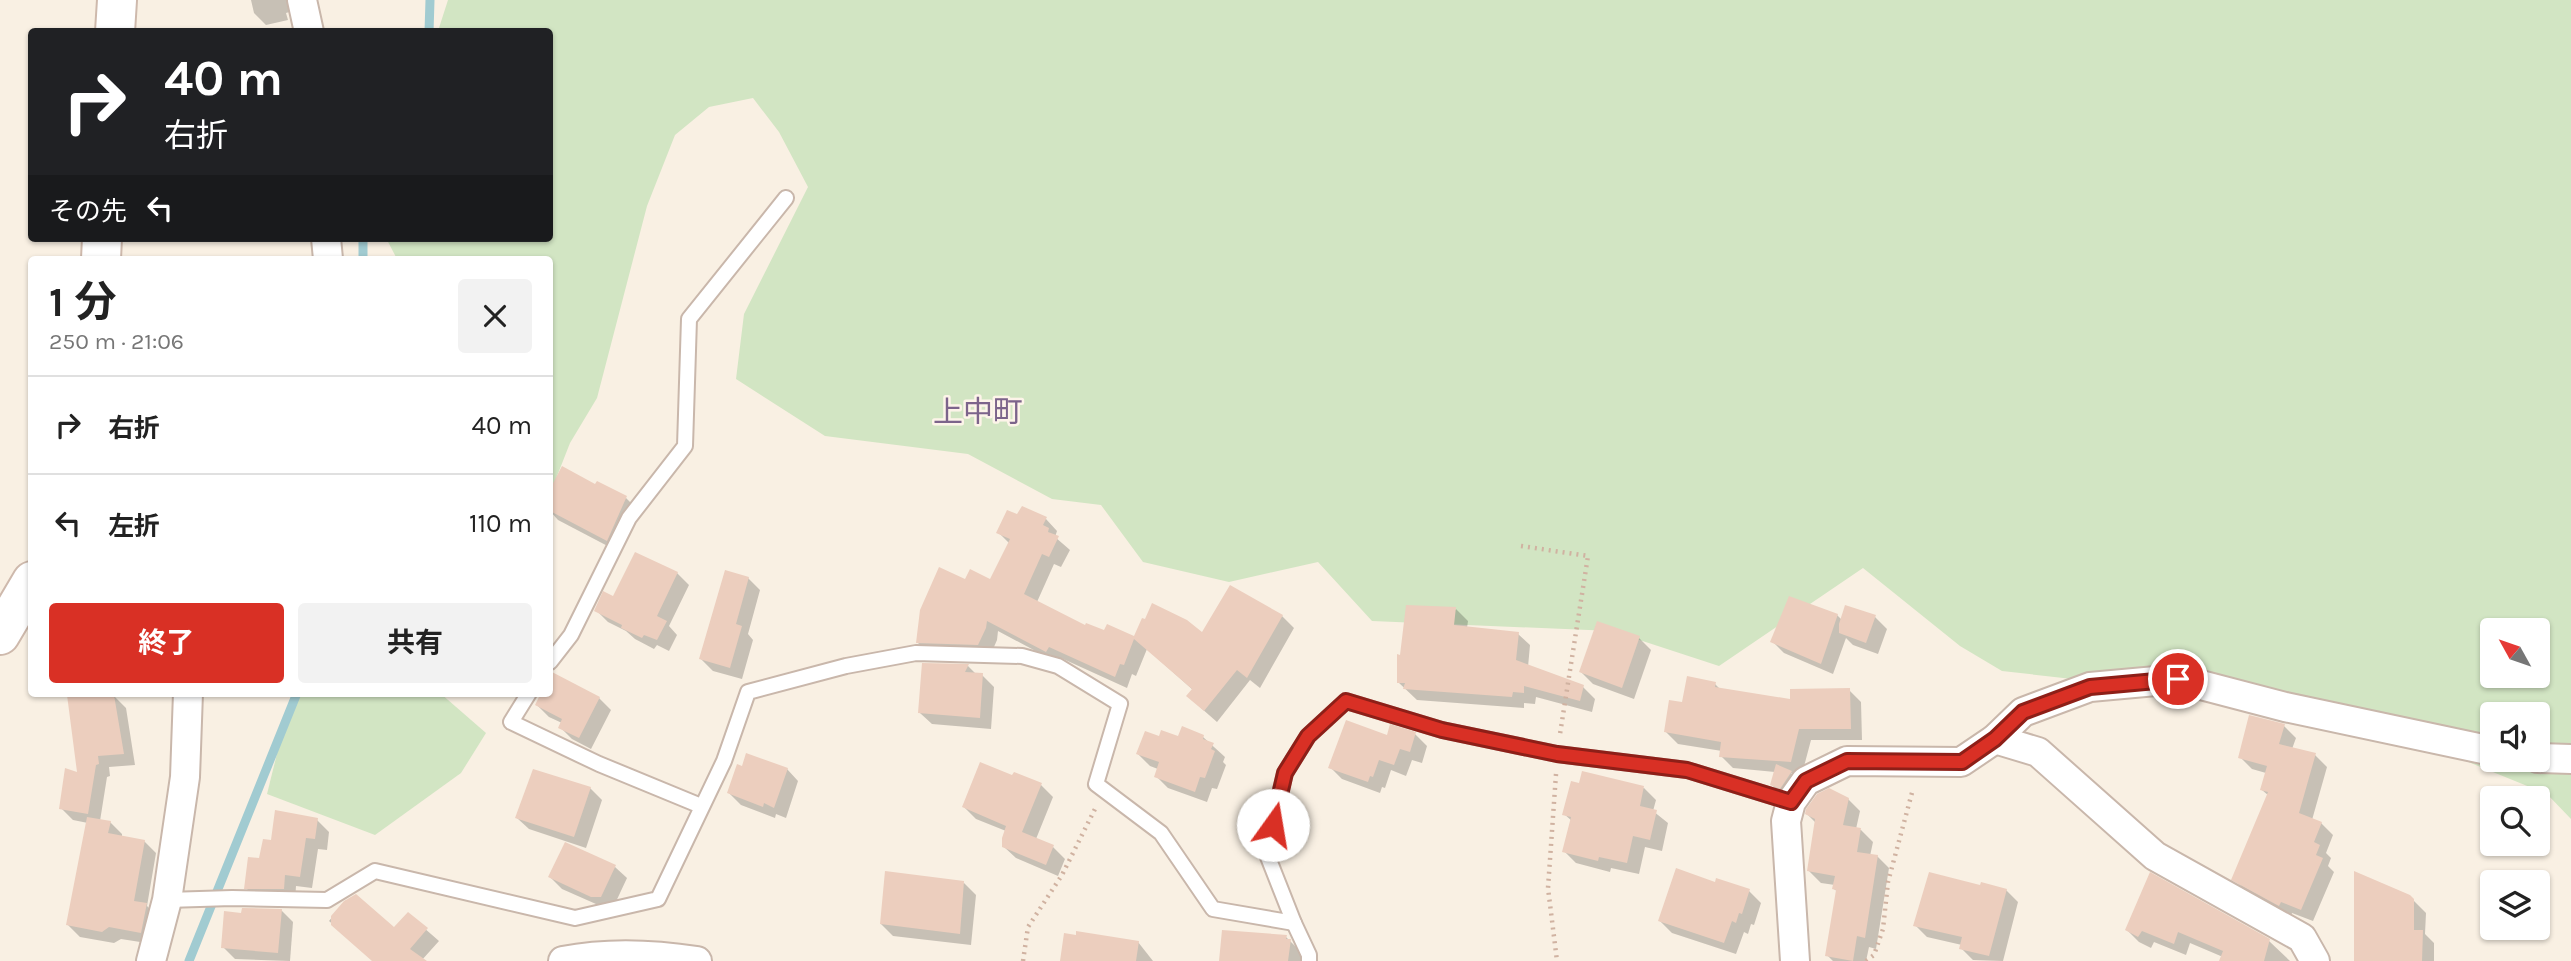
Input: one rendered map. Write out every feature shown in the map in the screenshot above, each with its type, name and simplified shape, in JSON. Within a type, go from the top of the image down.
[{"type":"street","points":[[115,28],[117,0]]},
{"type":"street","points":[[302,0],[308,28]]},
{"type":"street","points":[[0,635],[28,588]]},
{"type":"street","points":[[1795,961],[1786,821],[1791,802],[1806,781],[1847,761],[1962,762],[1995,739],[2023,712],[2090,687],[2178,679],[2312,713],[2480,748]]},
{"type":"street","points":[[151,961],[175,900],[186,777],[188,697]]},
{"type":"street","points":[[1995,739],[2038,751],[2155,856],[2302,938],[2315,961]]},
{"type":"street","points":[[2550,758],[2571,759]]},
{"type":"street","points":[[563,961],[588,956],[641,954],[696,961]]},
{"type":"lane","points":[[553,658],[571,635],[629,518],[685,446],[689,319],[786,198]]},
{"type":"lane","points":[[175,900],[327,900],[375,870],[575,918],[658,899],[724,761],[748,692],[846,666],[915,653],[1022,656],[1058,667],[1120,704],[1096,783],[1161,833],[1213,909],[1294,923]]},
{"type":"lane","points":[[527,697],[511,722],[599,764],[701,806]]},
{"type":"lane","points":[[1309,961],[1309,955],[1266,852],[1285,773],[1308,736],[1346,701],[1442,730],[1557,754],[1687,770],[1791,802]]},
{"type":"path","points":[[1521,546],[1588,556],[1557,754],[1548,888],[1557,961]]},
{"type":"path","points":[[1866,961],[1874,955],[1883,929],[1888,882],[1920,761]]},
{"type":"path","points":[[1023,961],[1028,927],[1062,875],[1105,790]]},
{"type":"green space","points":[[448,0],[2571,0],[2571,819],[2550,797],[2550,786],[2527,786],[2493,772],[2550,772],[2550,702],[2480,702],[2480,767],[2338,709],[2002,671],[1960,646],[1863,568],[1719,666],[1612,631],[1372,621],[1318,562],[1229,582],[1143,562],[1101,505],[1052,499],[968,454],[825,436],[736,379],[744,314],[808,187],[779,132],[753,98],[709,107],[675,135],[647,206],[597,398],[570,443],[553,486],[553,256],[395,256],[388,242],[553,242],[553,28],[439,28]]},
{"type":"green space","points":[[291,697],[445,697],[486,733],[461,773],[375,835],[267,794]]},
{"type":"building","points":[[562,466],[595,484],[597,481],[627,496],[607,541],[553,513],[553,483]]},
{"type":"building","points":[[1022,506],[1047,517],[1043,525],[1049,528],[1048,532],[1059,536],[1049,557],[1042,554],[1024,594],[1085,625],[1086,623],[1104,630],[1107,624],[1134,636],[1152,603],[1187,620],[1202,632],[1230,585],[1283,615],[1247,678],[1237,670],[1204,711],[1186,696],[1192,689],[1134,639],[1124,665],[1120,664],[1115,677],[1049,647],[1046,652],[987,621],[978,645],[916,643],[920,610],[939,567],[965,579],[970,569],[990,579],[1010,539],[996,533],[1007,510],[1017,514]]},
{"type":"building","points":[[635,552],[678,572],[657,616],[667,621],[657,640],[644,635],[642,638],[594,611],[603,591],[613,596]]},
{"type":"building","points":[[725,570],[749,577],[736,624],[742,626],[730,668],[699,659]]},
{"type":"building","points":[[1789,596],[1838,614],[1821,664],[1770,642]]},
{"type":"building","points":[[1406,605],[1456,607],[1454,625],[1519,632],[1516,660],[1584,685],[1580,701],[1524,686],[1524,693],[1513,692],[1512,697],[1403,689],[1405,683],[1397,683],[1397,654],[1400,655]]},
{"type":"building","points":[[1845,605],[1876,615],[1866,643],[1839,633]]},
{"type":"building","points":[[1597,621],[1640,636],[1622,688],[1579,672]]},
{"type":"building","points":[[922,663],[969,664],[965,672],[983,673],[980,718],[918,713]]},
{"type":"building","points":[[553,673],[600,697],[579,738],[558,728],[562,719],[535,705],[539,697],[553,697]]},
{"type":"building","points":[[1687,676],[1716,682],[1715,687],[1790,699],[1790,689],[1850,688],[1851,729],[1799,729],[1791,762],[1719,757],[1721,742],[1664,732],[1669,700],[1682,702]]},
{"type":"building","points":[[67,697],[114,697],[124,754],[98,756],[99,764],[96,765],[88,814],[59,809],[65,768],[77,772]]},
{"type":"building","points":[[2249,715],[2285,724],[2279,744],[2316,753],[2299,813],[2322,822],[2314,842],[2320,845],[2316,855],[2323,858],[2301,910],[2281,902],[2279,906],[2231,880],[2268,792],[2260,790],[2267,766],[2238,758]]},
{"type":"building","points":[[1346,720],[1387,735],[1390,724],[1416,732],[1410,752],[1400,749],[1394,765],[1379,760],[1373,777],[1370,776],[1368,782],[1328,768]]},
{"type":"building","points":[[1182,726],[1204,735],[1203,739],[1214,743],[1211,749],[1215,751],[1205,778],[1200,777],[1195,792],[1154,777],[1159,762],[1136,754],[1145,731],[1159,736],[1161,730],[1178,736]]},
{"type":"building","points":[[746,753],[788,768],[774,808],[764,803],[763,807],[727,793],[737,764],[742,766]]},
{"type":"building","points":[[980,762],[1042,783],[1022,832],[1054,845],[1046,865],[1002,847],[1006,826],[962,807]]},
{"type":"building","points":[[1776,764],[1792,771],[1780,789],[1770,785]]},
{"type":"building","points":[[533,769],[591,787],[574,837],[515,818]]},
{"type":"building","points":[[1582,771],[1644,786],[1640,806],[1657,810],[1650,840],[1633,836],[1627,863],[1599,857],[1598,861],[1562,852],[1571,817],[1562,815],[1571,781],[1579,783]]},
{"type":"building","points":[[1829,788],[1849,798],[1843,825],[1861,828],[1857,852],[1878,855],[1865,938],[1857,936],[1853,961],[1825,956],[1836,890],[1832,889],[1835,876],[1807,871],[1815,819],[1805,814],[1806,809],[1817,794]]},
{"type":"building","points":[[275,810],[318,818],[315,839],[306,838],[300,877],[285,875],[284,889],[244,889],[248,857],[259,858],[263,839],[271,840]]},
{"type":"building","points":[[87,817],[111,821],[108,833],[145,840],[134,901],[147,903],[141,933],[109,927],[102,932],[66,925]]},
{"type":"building","points":[[565,842],[616,865],[601,897],[591,897],[548,877]]},
{"type":"building","points":[[1676,868],[1715,882],[1716,878],[1750,889],[1742,914],[1739,913],[1736,923],[1732,921],[1724,943],[1658,921]]},
{"type":"building","points":[[885,871],[964,881],[960,934],[880,924]]},
{"type":"building","points":[[2354,871],[2414,899],[2414,930],[2423,930],[2422,961],[2354,961]]},
{"type":"building","points":[[1929,872],[2007,889],[1989,956],[1959,949],[1962,937],[1913,926]]},
{"type":"building","points":[[2150,872],[2270,939],[2264,961],[2219,961],[2223,951],[2178,932],[2174,944],[2142,931],[2138,937],[2125,930]]},
{"type":"building","points":[[356,894],[394,927],[408,912],[428,928],[410,949],[427,961],[372,961],[331,925],[331,916],[344,901]]},
{"type":"building","points":[[242,908],[282,909],[278,953],[221,948],[224,911],[241,913]]},
{"type":"building","points":[[1222,930],[1287,935],[1286,939],[1291,939],[1288,961],[1219,961]]},
{"type":"building","points":[[1076,931],[1139,941],[1136,961],[1060,961],[1064,933],[1076,935]]},
{"type":"waterway","points":[[429,28],[430,0]]},
{"type":"waterway","points":[[363,242],[363,256]]},
{"type":"waterway","points":[[189,961],[295,697]]},
{"type":"district","name":"上中町","points":[[978,412]]},
{"type":"route","points":[[1273,825],[1285,773],[1308,736],[1346,701],[1442,730],[1557,754],[1687,770],[1791,802],[1806,781],[1847,761],[1962,762],[1995,739],[2023,712],[2090,687],[2178,679]]}]
